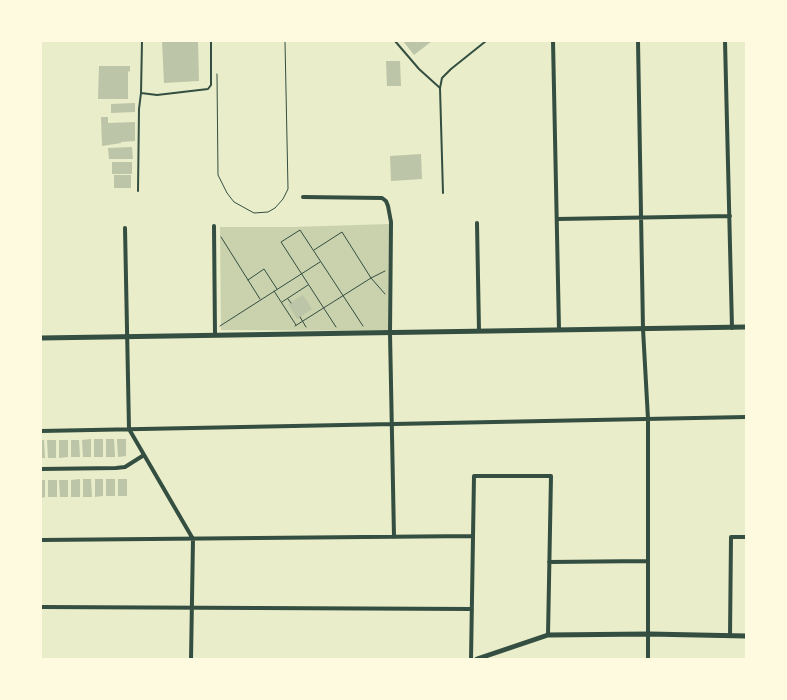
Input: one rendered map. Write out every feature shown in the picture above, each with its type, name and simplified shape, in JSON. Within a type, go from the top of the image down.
[{"type":"street","points":[[553,41],[559,330]]},
{"type":"street","points":[[638,41],[643,329],[648,419],[648,659]]},
{"type":"street","points":[[725,41],[732,328]]},
{"type":"street","points":[[303,197],[382,198],[386,201],[390,222],[394,537]]},
{"type":"street","points":[[557,219],[730,216]]},
{"type":"street","points":[[477,223],[479,331]]},
{"type":"street","points":[[214,226],[215,333]]},
{"type":"street","points":[[125,228],[129,430],[193,539],[191,659]]},
{"type":"street","points":[[41,338],[215,333],[340,334],[746,327]]},
{"type":"street","points":[[41,431],[746,417]]},
{"type":"street","points":[[41,470],[125,467],[144,456]]},
{"type":"street","points":[[470,659],[474,476],[551,476],[548,635]]},
{"type":"street","points":[[41,540],[473,536]]},
{"type":"street","points":[[730,636],[731,537],[746,537]]},
{"type":"street","points":[[549,562],[648,561]]},
{"type":"street","points":[[41,607],[472,609]]},
{"type":"street","points":[[477,659],[548,635],[649,634],[746,636]]},
{"type":"lane","points":[[138,191],[142,41]]},
{"type":"lane","points":[[141,93],[157,95],[208,89],[211,85],[210,41]]},
{"type":"lane","points":[[395,41],[419,69],[440,88]]},
{"type":"lane","points":[[443,193],[440,88],[442,78],[486,41]]},
{"type":"path","points":[[217,70],[218,175],[234,202],[254,213],[268,212],[275,208],[283,199],[288,189],[284,41]]},
{"type":"path","points":[[214,226],[260,300]]},
{"type":"path","points":[[340,334],[281,242],[300,230],[367,333]]},
{"type":"path","points":[[313,250],[342,232],[371,278],[390,300]]},
{"type":"path","points":[[215,333],[260,300],[320,262]]},
{"type":"path","points":[[248,280],[264,269],[277,289]]},
{"type":"path","points":[[274,291],[296,326],[371,278],[390,269]]},
{"type":"path","points":[[281,302],[308,285]]},
{"type":"path","points":[[288,298],[291,303]]},
{"type":"path","points":[[289,314],[293,312]]},
{"type":"path","points":[[300,317],[312,334]]},
{"type":"green space","points":[[389,224],[388,331],[221,330],[220,227]]},
{"type":"building","points":[[162,41],[198,41],[199,81],[164,83]]},
{"type":"building","points":[[403,41],[432,41],[414,55]]},
{"type":"building","points":[[386,61],[400,61],[401,86],[387,86]]},
{"type":"building","points":[[99,66],[130,66],[130,72],[128,71],[128,99],[98,99]]},
{"type":"building","points":[[135,103],[135,112],[111,113],[111,104]]},
{"type":"building","points":[[101,117],[108,117],[108,123],[135,122],[135,141],[102,146]]},
{"type":"building","points":[[132,147],[133,159],[109,159],[108,148]]},
{"type":"building","points":[[421,154],[422,179],[391,181],[390,156]]},
{"type":"building","points":[[112,162],[132,162],[132,174],[112,174]]},
{"type":"building","points":[[114,175],[131,175],[131,188],[114,188]]},
{"type":"building","points":[[303,295],[312,309],[297,319],[288,304]]},
{"type":"building","points":[[91,439],[91,457],[83,457],[82,440]]},
{"type":"building","points":[[94,439],[103,439],[103,457],[94,457]]},
{"type":"building","points":[[106,439],[114,439],[115,457],[106,457]]},
{"type":"building","points":[[117,439],[126,439],[126,456],[118,457]]},
{"type":"building","points":[[41,440],[44,440],[45,458],[41,458]]},
{"type":"building","points":[[47,440],[56,440],[56,458],[48,458]]},
{"type":"building","points":[[59,440],[68,440],[68,457],[59,458]]},
{"type":"building","points":[[71,440],[79,440],[80,457],[71,457]]},
{"type":"building","points":[[80,479],[80,497],[71,497],[71,480]]},
{"type":"building","points":[[83,479],[91,479],[92,497],[83,497]]},
{"type":"building","points":[[95,479],[103,479],[103,496],[95,497]]},
{"type":"building","points":[[106,479],[115,479],[115,496],[106,496]]},
{"type":"building","points":[[118,479],[127,479],[127,496],[118,496]]},
{"type":"building","points":[[41,480],[45,480],[45,497],[41,498]]},
{"type":"building","points":[[48,480],[57,480],[57,497],[48,497]]},
{"type":"building","points":[[59,480],[68,480],[68,497],[60,497]]}]
